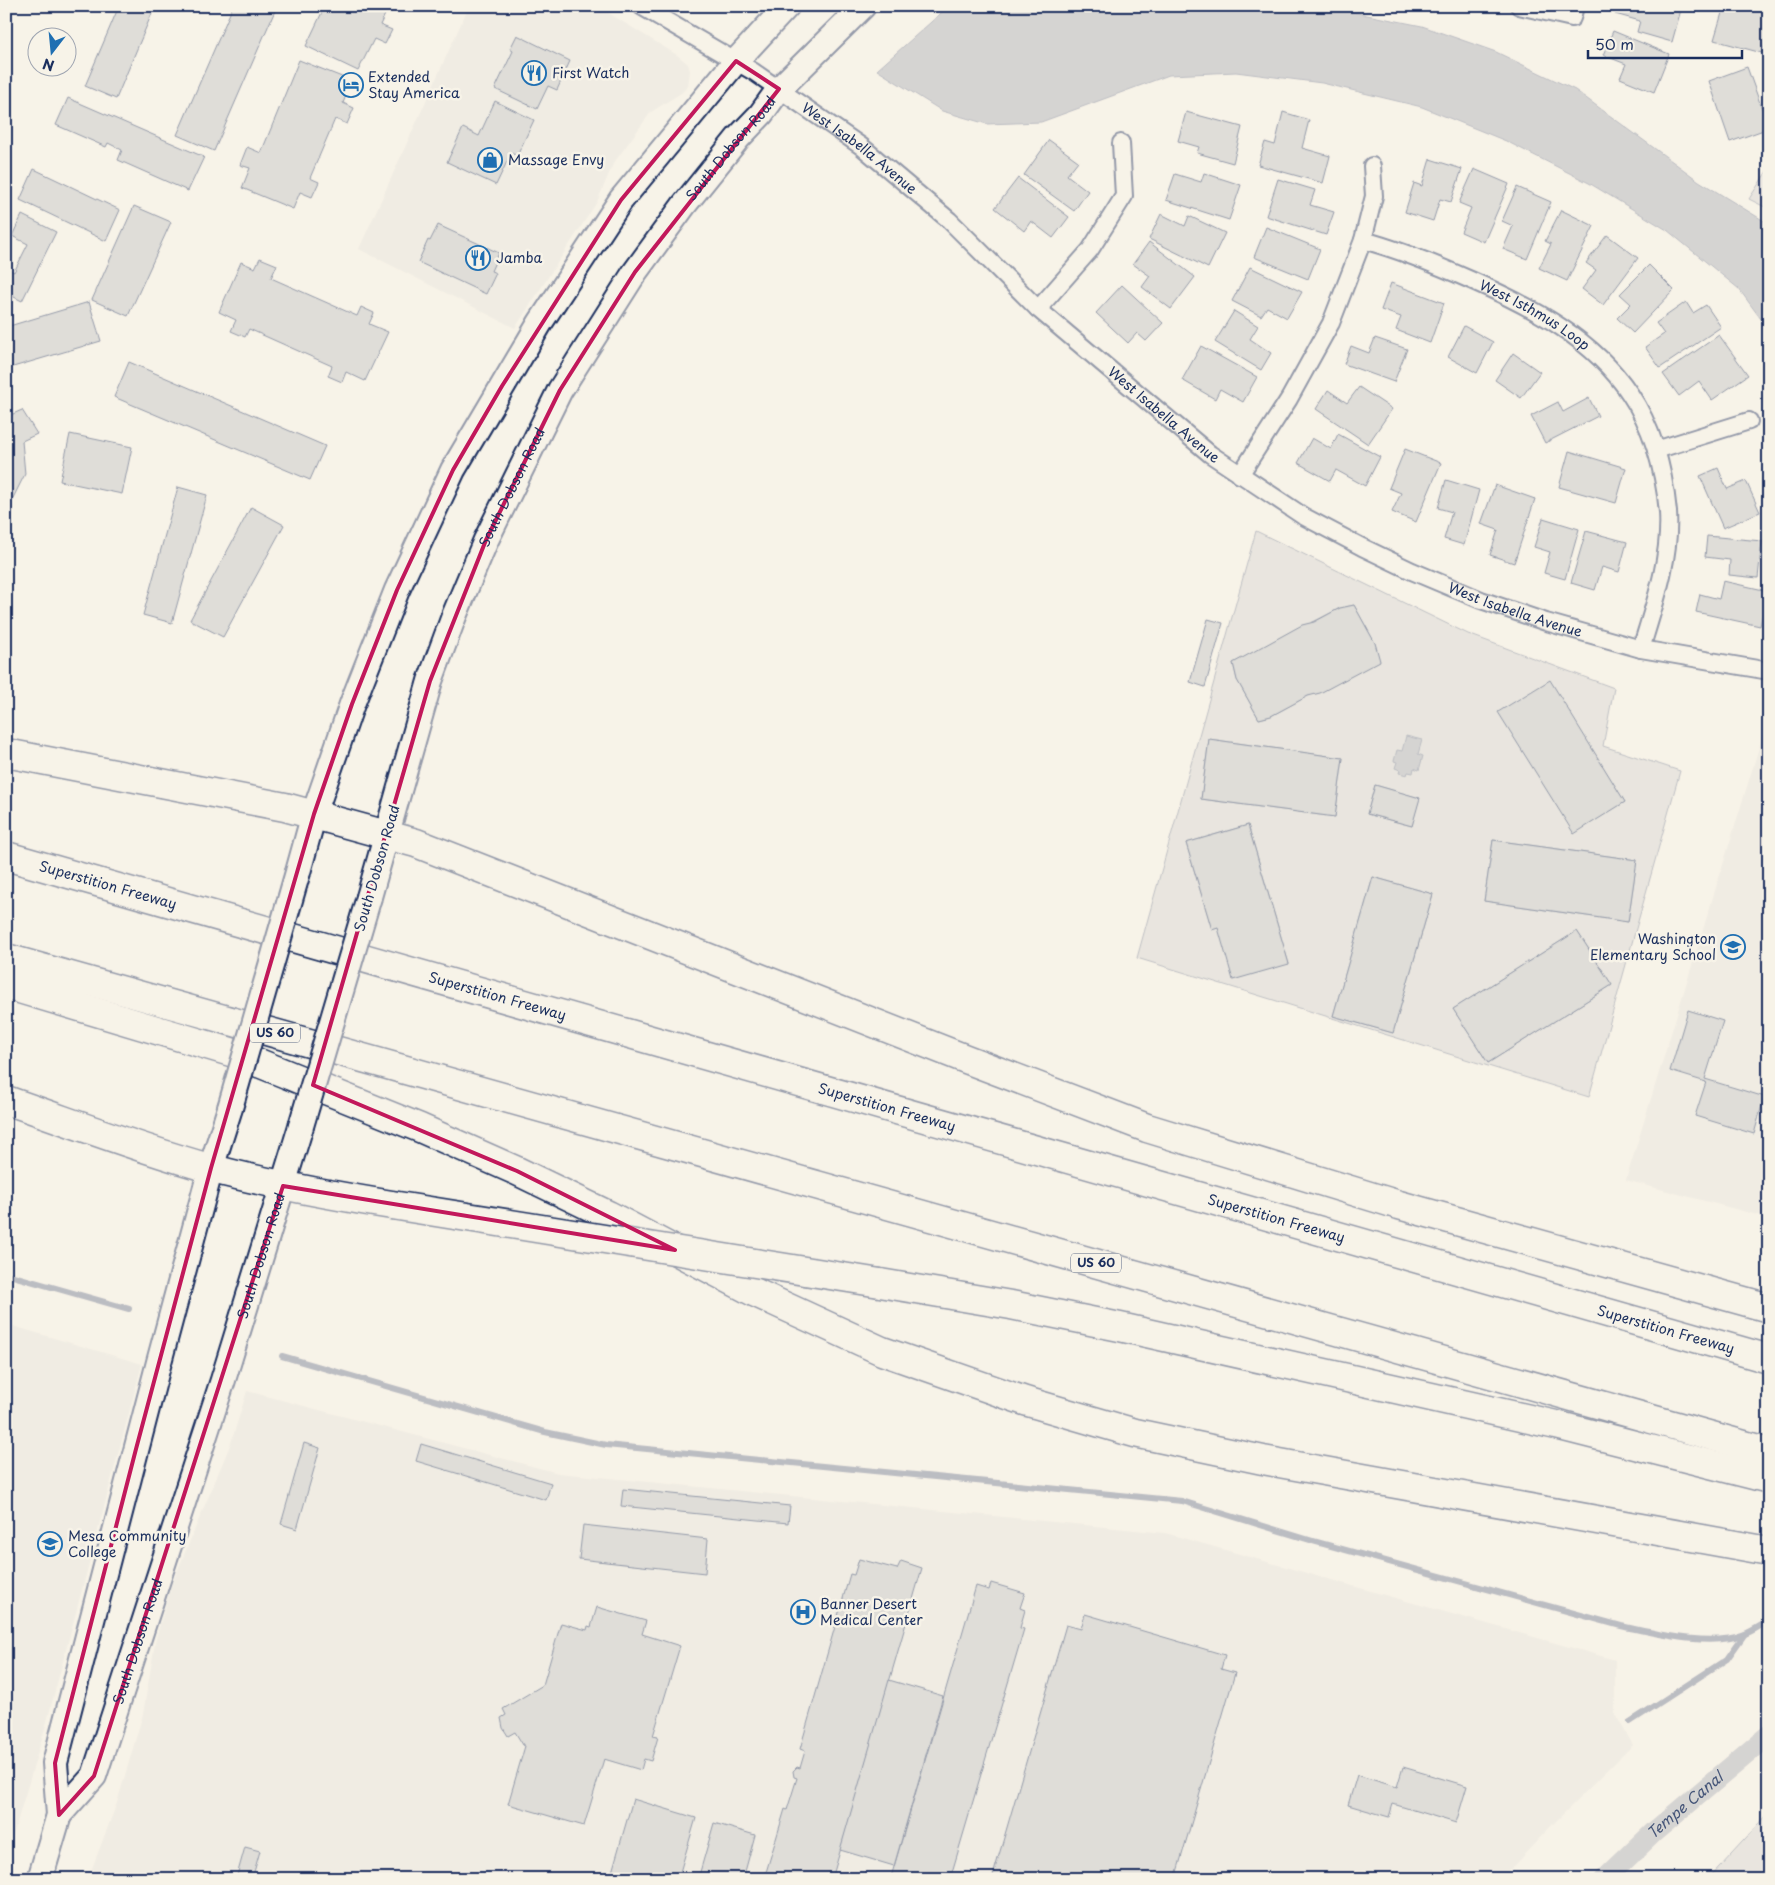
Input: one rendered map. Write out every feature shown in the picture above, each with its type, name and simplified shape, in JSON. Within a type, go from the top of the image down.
[{"type":"highway","points":[[6,753],[285,807],[416,842],[966,1059],[1147,1128],[1399,1205],[1769,1308]]},
{"type":"highway","name":"Superstition Freeway","points":[[6,856],[1769,1359]]},
{"type":"highway","name":"US 60","points":[[6,958],[1769,1452]]},
{"type":"highway","points":[[6,985],[234,1053],[420,1128],[525,1175],[756,1293],[882,1351],[1025,1401],[1135,1433],[1263,1460],[1766,1551]]},
{"type":"highway","points":[[6,1100],[180,1159],[283,1186],[1011,1305],[1130,1329],[1556,1425],[1769,1478]]},
{"type":"main road","name":"South Dobson Road","points":[[40,1879],[58,1816],[55,1762],[211,1168],[314,814],[352,704],[397,590],[453,470],[540,322],[621,200],[736,61],[787,6]]},
{"type":"main road","name":"South Dobson Road","points":[[58,1816],[94,1776],[226,1371],[283,1186],[369,897],[430,681],[454,616],[486,540],[560,390],[635,272],[684,206],[738,138],[761,114],[779,89],[863,6]]},
{"type":"street","name":"West Isabella Avenue","points":[[640,6],[736,61],[860,146],[949,220],[1038,309],[1210,454],[1303,516],[1412,571],[1481,600],[1536,619],[1641,649],[1769,671]]},
{"type":"street","points":[[1519,6],[1572,18],[1575,6]]},
{"type":"street","points":[[1038,309],[1090,250],[1124,196],[1121,143]]},
{"type":"street","points":[[1240,475],[1288,399],[1331,323],[1363,240],[1374,196],[1372,166]]},
{"type":"street","name":"West Isthmus Loop","points":[[1363,240],[1450,270],[1505,295],[1569,332],[1604,363],[1630,394],[1649,430],[1656,450],[1668,513],[1666,552],[1641,649]]},
{"type":"street","points":[[1656,450],[1749,421]]},
{"type":"highlighted area","points":[[736,61],[779,89],[635,272],[560,390],[486,540],[430,681],[313,1085],[517,1171],[675,1250],[283,1186],[94,1776],[59,1815],[55,1763],[136,1449],[211,1168],[314,814],[352,704],[397,590],[453,470],[502,386],[621,200]]},
{"type":"shaded area","points":[[469,6],[597,6],[677,55],[688,64],[690,71],[688,86],[681,93],[651,112],[613,164],[597,202],[515,328],[359,249]]},
{"type":"shaded area","points":[[949,6],[1322,6],[1422,26],[1496,52],[1575,90],[1699,181],[1769,224],[1769,330],[1739,289],[1667,230],[1589,183],[1506,141],[1422,107],[1322,83],[1236,72],[1169,75],[1041,122],[987,124],[942,111],[877,70]]},
{"type":"shaded area","points":[[1769,168],[1769,209],[1749,199]]},
{"type":"shaded area","points":[[1256,531],[1468,634],[1614,688],[1603,746],[1680,771],[1589,1097],[1137,958]],"holes":[[[1354,605],[1375,643],[1379,661],[1271,716],[1259,719],[1237,680],[1233,663],[1340,608]],[[1549,681],[1625,802],[1574,833]],[[1209,739],[1343,758],[1335,817],[1201,799]],[[1375,785],[1419,798],[1412,826],[1367,814]],[[1248,825],[1289,964],[1218,928],[1212,929],[1186,843]],[[1493,840],[1637,860],[1628,922],[1484,901]],[[1373,877],[1433,894],[1393,1033],[1333,1016]],[[1577,931],[1612,985],[1488,1063],[1453,1009]]]},
{"type":"shaded area","name":"Washington Elementary School","points":[[1769,715],[1769,1218],[1626,1180]]},
{"type":"shaded area","points":[[1406,736],[1422,740],[1418,754],[1423,756],[1419,770],[1414,768],[1413,773],[1408,772],[1407,775],[1399,773],[1400,770],[1395,768],[1397,762],[1394,761],[1397,750],[1402,751]]},
{"type":"shaded area","name":"Mesa Community College","points":[[6,1324],[142,1364],[46,1725],[6,1859]]},
{"type":"shaded area","name":"Banner Desert Medical Center","points":[[247,1391],[558,1473],[1165,1533],[1615,1660],[1615,1714],[1633,1745],[1553,1824],[1501,1879],[88,1879],[117,1803],[143,1714],[156,1638],[171,1586],[231,1443]]},
{"type":"shaded area","points":[[1769,1813],[1769,1879],[1708,1879]]},
{"type":"building","points":[[119,6],[155,6],[116,99],[85,86]]},
{"type":"building","points":[[233,6],[277,6],[214,151],[177,135]]},
{"type":"building","points":[[325,6],[389,6],[380,25],[392,30],[385,44],[374,39],[358,71],[306,46]]},
{"type":"building","points":[[1617,6],[1682,6],[1672,42],[1637,32],[1640,21],[1615,14]]},
{"type":"building","points":[[1724,6],[1769,6],[1769,30],[1762,53],[1714,40]]},
{"type":"building","points":[[1613,31],[1669,54],[1654,92],[1620,78],[1626,64],[1603,55]]},
{"type":"building","name":"First Watch","points":[[517,35],[570,61],[557,90],[548,86],[537,109],[495,89],[513,51],[510,49]]},
{"type":"building","points":[[299,60],[352,81],[343,103],[354,108],[347,124],[335,119],[310,178],[319,182],[312,197],[300,192],[293,209],[242,188],[250,168],[240,165],[247,147],[261,153]]},
{"type":"building","points":[[1747,67],[1769,128],[1730,142],[1709,81]]},
{"type":"building","points":[[68,98],[204,157],[188,191],[118,160],[122,150],[108,143],[106,147],[56,125]]},
{"type":"building","points":[[495,101],[534,120],[517,156],[511,153],[496,185],[447,162],[463,128],[479,136]]},
{"type":"building","points":[[1186,112],[1242,127],[1233,163],[1197,153],[1199,147],[1178,141]]},
{"type":"building","points":[[1283,112],[1309,120],[1302,148],[1330,156],[1323,183],[1258,165],[1265,142],[1275,145]]},
{"type":"building","points":[[1049,140],[1078,161],[1067,175],[1088,191],[1074,211],[1024,175]]},
{"type":"building","points":[[1430,159],[1462,169],[1451,202],[1440,199],[1433,221],[1405,212],[1414,183],[1422,186]]},
{"type":"building","points":[[34,169],[120,210],[106,241],[20,200]]},
{"type":"building","points":[[1474,169],[1509,184],[1484,242],[1461,232],[1471,208],[1459,203]]},
{"type":"building","points":[[1204,173],[1241,185],[1229,220],[1166,200],[1175,174],[1201,182]]},
{"type":"building","points":[[1018,178],[1069,217],[1053,238],[1031,221],[1024,231],[995,208]]},
{"type":"building","points":[[1278,179],[1315,190],[1310,205],[1334,212],[1326,235],[1266,216]]},
{"type":"building","points":[[1517,187],[1551,202],[1527,259],[1503,249],[1513,226],[1502,221]]},
{"type":"building","points":[[134,206],[171,222],[128,316],[92,300]]},
{"type":"building","points":[[1561,210],[1594,226],[1567,281],[1539,268],[1551,244],[1545,241]]},
{"type":"building","points":[[1161,214],[1185,226],[1189,216],[1225,233],[1208,268],[1149,239]]},
{"type":"building","points":[[22,215],[56,232],[22,301],[6,293],[6,268],[14,272],[28,244],[12,236]]},
{"type":"building","points":[[438,225],[499,253],[491,271],[496,273],[486,294],[418,262],[428,240],[430,241]]},
{"type":"building","points":[[1266,227],[1320,249],[1308,279],[1254,257]]},
{"type":"building","points":[[1607,235],[1638,258],[1603,305],[1582,289],[1596,270],[1586,263]]},
{"type":"building","points":[[1149,242],[1195,277],[1171,309],[1142,287],[1150,276],[1133,264]]},
{"type":"building","points":[[260,258],[277,265],[271,278],[357,316],[361,307],[374,313],[369,324],[388,332],[365,381],[346,372],[342,382],[328,376],[332,366],[249,329],[245,337],[231,331],[236,320],[219,312],[241,262],[255,268]]},
{"type":"building","points":[[1649,265],[1674,290],[1633,333],[1617,318],[1631,304],[1620,294]]},
{"type":"building","points":[[1250,267],[1302,292],[1287,318],[1267,307],[1261,316],[1232,301]]},
{"type":"building","points":[[1391,283],[1444,303],[1430,343],[1396,330],[1401,317],[1381,310]]},
{"type":"building","points":[[1122,285],[1163,323],[1146,341],[1137,333],[1128,343],[1096,313]]},
{"type":"building","points":[[89,302],[101,341],[13,367],[6,364],[6,327]]},
{"type":"building","points":[[1686,302],[1693,313],[1706,305],[1721,327],[1660,368],[1645,347],[1664,334],[1656,323]]},
{"type":"building","points":[[1234,311],[1258,326],[1250,339],[1271,353],[1261,370],[1215,342]]},
{"type":"building","points":[[1464,326],[1493,342],[1477,373],[1448,357]]},
{"type":"building","points":[[1719,335],[1748,375],[1712,400],[1699,381],[1679,396],[1663,374]]},
{"type":"building","points":[[1375,338],[1407,349],[1394,382],[1344,364],[1351,346],[1369,353]]},
{"type":"building","points":[[1201,346],[1257,377],[1243,402],[1220,389],[1215,399],[1182,380]]},
{"type":"building","points":[[1513,353],[1540,372],[1521,398],[1495,380]]},
{"type":"building","points":[[129,362],[325,446],[310,480],[114,397]]},
{"type":"building","points":[[1359,387],[1392,409],[1368,444],[1316,409],[1328,390],[1347,403]]},
{"type":"building","points":[[1589,398],[1598,416],[1545,443],[1531,416],[1558,402],[1563,412]]},
{"type":"building","points":[[22,410],[37,434],[22,441],[25,474],[6,512],[6,417]]},
{"type":"building","points":[[70,434],[132,447],[122,494],[60,481]]},
{"type":"building","points":[[1338,434],[1380,457],[1365,486],[1336,470],[1330,481],[1298,463],[1312,438],[1331,449]]},
{"type":"building","points":[[1405,449],[1441,463],[1416,522],[1392,512],[1401,493],[1389,488]]},
{"type":"building","points":[[1569,451],[1626,468],[1616,503],[1559,487]]},
{"type":"building","points":[[1718,468],[1727,489],[1746,481],[1760,512],[1723,528],[1700,476]]},
{"type":"building","points":[[1446,480],[1479,490],[1464,545],[1444,539],[1452,512],[1438,508]]},
{"type":"building","points":[[1495,485],[1535,499],[1514,563],[1490,555],[1498,530],[1481,524]]},
{"type":"building","points":[[178,487],[207,495],[172,623],[143,615]]},
{"type":"building","points":[[251,507],[284,525],[223,637],[190,620]]},
{"type":"building","points":[[1543,518],[1579,529],[1565,579],[1544,573],[1550,552],[1534,547]]},
{"type":"building","points":[[1586,531],[1627,542],[1619,572],[1602,567],[1595,590],[1571,583]]},
{"type":"building","points":[[1707,536],[1762,541],[1758,578],[1729,575],[1730,560],[1705,557]]},
{"type":"building","points":[[1723,581],[1768,591],[1760,626],[1696,612],[1700,594],[1719,599]]},
{"type":"building","points":[[1354,605],[1375,643],[1380,661],[1320,693],[1308,696],[1271,716],[1259,719],[1237,680],[1233,663],[1302,625],[1314,622],[1340,608]]},
{"type":"building","points":[[1208,619],[1223,623],[1205,687],[1190,682]]},
{"type":"building","points":[[1550,680],[1625,802],[1574,834],[1498,712]]},
{"type":"building","points":[[1209,739],[1343,758],[1335,817],[1201,799]]},
{"type":"building","points":[[1375,785],[1420,798],[1412,826],[1367,814]]},
{"type":"building","points":[[1248,825],[1289,964],[1233,980],[1218,928],[1212,930],[1186,843]]},
{"type":"building","points":[[1493,840],[1637,860],[1628,922],[1484,901]]},
{"type":"building","points":[[1373,877],[1433,894],[1393,1033],[1333,1016]]},
{"type":"building","points":[[1577,931],[1612,985],[1488,1063],[1453,1009]]},
{"type":"building","points":[[1688,1010],[1723,1021],[1705,1079],[1765,1097],[1769,1084],[1769,1100],[1764,1098],[1754,1134],[1695,1116],[1706,1082],[1670,1071]]},
{"type":"building","points":[[304,1443],[320,1448],[297,1529],[281,1524]]},
{"type":"building","points":[[421,1444],[551,1483],[546,1500],[416,1461]]},
{"type":"building","points":[[623,1489],[790,1506],[788,1523],[621,1506]]},
{"type":"building","points":[[583,1525],[708,1539],[705,1573],[579,1559]]},
{"type":"building","points":[[859,1559],[897,1569],[901,1561],[922,1568],[832,1879],[764,1879],[785,1809],[787,1810],[797,1778],[794,1777],[793,1771],[797,1767],[800,1768],[805,1751],[800,1749],[850,1574],[854,1575]]},
{"type":"building","points":[[991,1583],[1025,1593],[1020,1608],[1025,1610],[1020,1628],[1024,1629],[950,1879],[896,1879],[891,1877],[976,1586],[989,1590]]},
{"type":"building","points":[[597,1607],[646,1621],[642,1634],[680,1646],[653,1736],[658,1737],[651,1761],[644,1759],[641,1770],[604,1759],[584,1826],[508,1804],[525,1746],[515,1732],[508,1736],[503,1728],[501,1718],[506,1715],[503,1709],[543,1685],[561,1623],[587,1630],[588,1626],[591,1627]]},
{"type":"building","points":[[1085,1614],[1225,1655],[1221,1669],[1235,1673],[1175,1879],[992,1879],[1066,1625],[1081,1629]]},
{"type":"building","points":[[889,1680],[943,1696],[894,1866],[840,1850]]},
{"type":"building","points":[[1403,1767],[1467,1786],[1456,1823],[1393,1804],[1389,1817],[1348,1805],[1357,1775],[1397,1787]]},
{"type":"building","points":[[633,1799],[696,1818],[678,1879],[610,1879]]},
{"type":"building","points":[[714,1823],[755,1835],[743,1879],[698,1879]]},
{"type":"building","points":[[245,1847],[260,1851],[252,1879],[236,1879]]},
{"type":"waterway","points":[[6,1274],[129,1309]]},
{"type":"waterway","points":[[282,1356],[545,1432],[606,1445],[1182,1501],[1313,1541],[1621,1626],[1666,1635],[1716,1640],[1731,1638],[1748,1633],[1769,1621]]},
{"type":"waterway","points":[[1630,1722],[1727,1659],[1744,1635]]},
{"type":"waterway","name":"Tempe Canal","points":[[1605,1879],[1654,1832],[1769,1735]]},
{"type":"place","name":"First Watch","points":[[534,73]]},
{"type":"place","name":"Extended Stay America","points":[[351,85]]},
{"type":"place","name":"Massage Envy","points":[[490,160]]},
{"type":"place","name":"Jamba","points":[[478,258]]},
{"type":"place","name":"Washington Elementary School","points":[[1733,947]]},
{"type":"place","name":"Mesa Community College","points":[[50,1544]]},
{"type":"place","name":"Banner Desert Medical Center","points":[[803,1612]]}]
